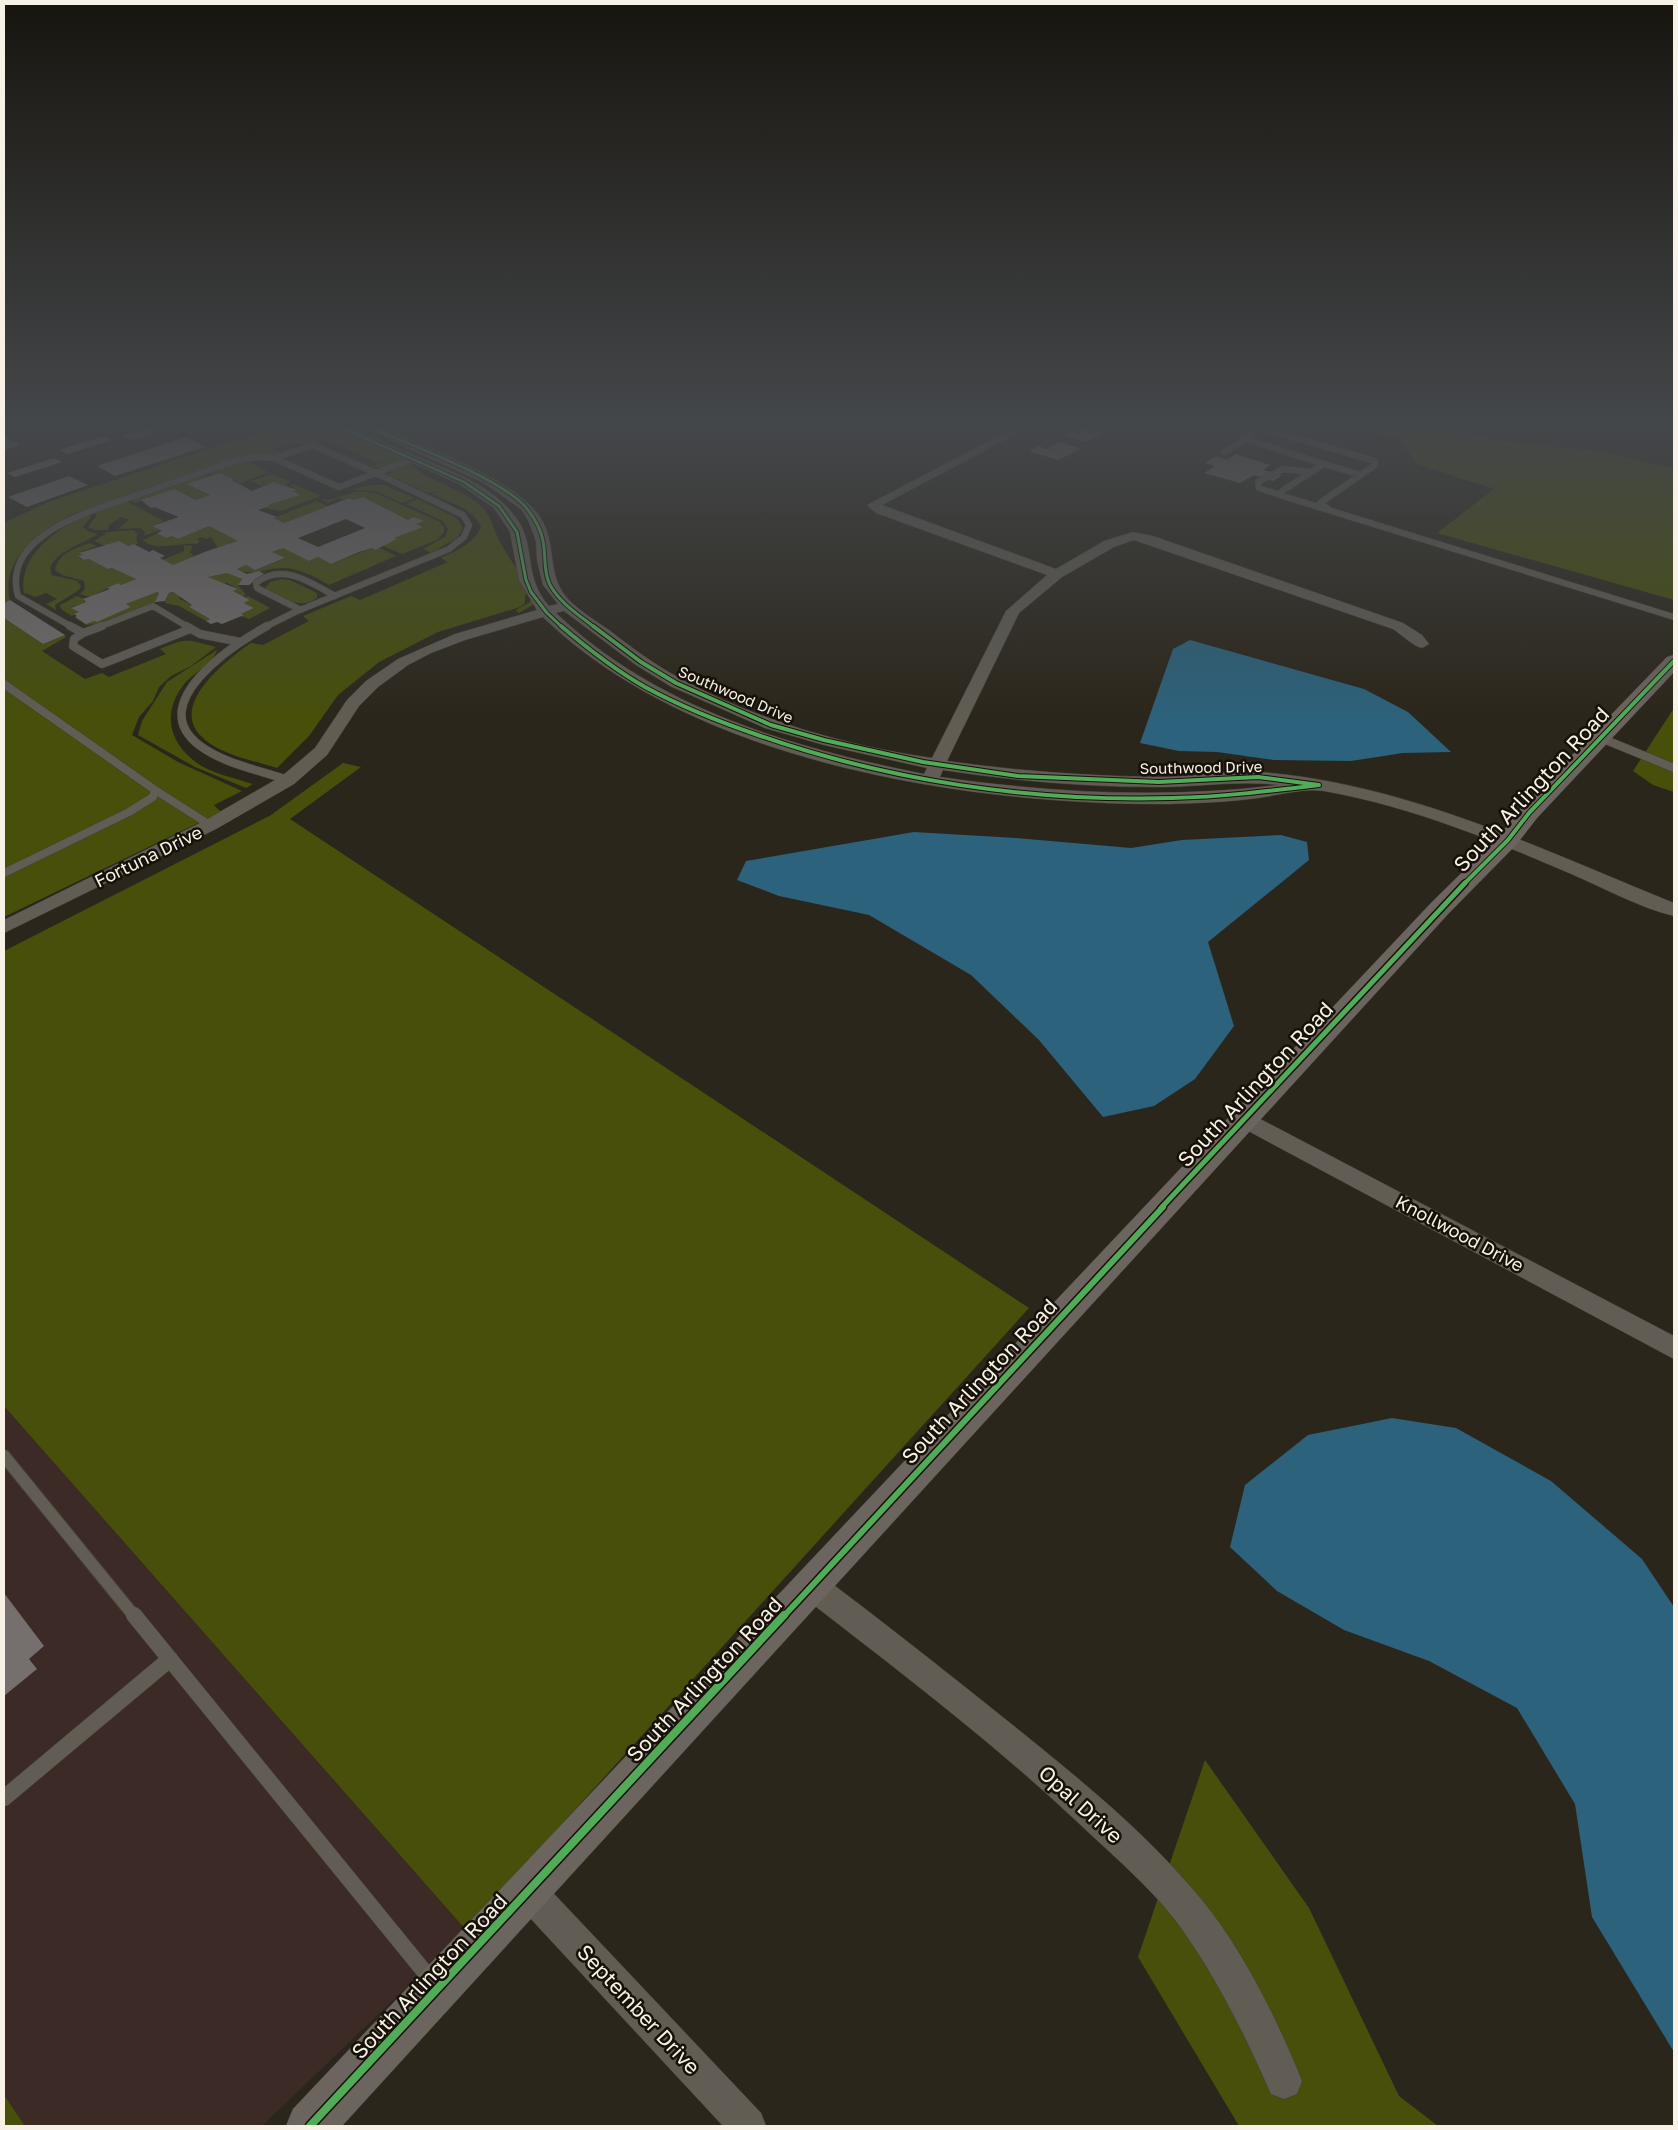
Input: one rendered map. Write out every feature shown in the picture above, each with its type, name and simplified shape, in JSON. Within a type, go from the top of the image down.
[{"type":"main road","name":"South Arlington Road","points":[[310,2126],[1440,908],[1508,840],[1529,813],[1674,661]]},
{"type":"street","name":"Southwood Drive","points":[[511,521],[518,532],[526,580],[546,611],[602,658],[627,676],[697,712],[784,746],[853,764],[934,772]]},
{"type":"street","name":"Southwood Drive","points":[[533,521],[543,541],[544,560],[550,585],[567,606],[641,662],[676,683],[771,725],[934,772],[1010,791],[1123,798],[1198,798],[1271,793],[1319,786],[1373,796],[1424,810],[1508,840],[1674,910]]},
{"type":"street","points":[[912,521],[1057,574]]},
{"type":"street","points":[[934,772],[1012,611],[1057,574],[1109,544],[1133,536],[1398,626],[1417,638],[1422,644]]},
{"type":"street","name":"Fortuna Drive","points":[[4,927],[210,825],[288,780],[321,751],[353,703],[372,684],[403,662],[426,650],[460,637],[567,606]]},
{"type":"street","name":"Knollwood Drive","points":[[1245,1119],[1674,1348]]},
{"type":"street","name":"Opal Drive","points":[[812,1586],[908,1658],[1056,1781],[1137,1855],[1190,1912],[1226,1966],[1257,2020],[1284,2081]]},
{"type":"street","name":"September Drive","points":[[529,1892],[748,2126]]},
{"type":"lane","points":[[66,521],[41,537],[21,561],[13,587],[18,596],[83,633]]},
{"type":"lane","points":[[288,780],[208,751],[192,739],[183,726],[182,702],[187,690],[240,642],[299,609],[449,549],[465,537],[470,528],[468,521]]},
{"type":"lane","points":[[1367,521],[1674,617]]},
{"type":"lane","points":[[299,609],[257,588],[256,583],[273,574],[292,574],[335,596]]},
{"type":"lane","points":[[190,629],[102,664],[73,646],[74,639],[83,633],[153,606],[205,636],[240,642]]},
{"type":"lane","points":[[4,684],[155,790],[210,825]]},
{"type":"lane","points":[[1601,738],[1674,768]]},
{"type":"lane","points":[[4,873],[130,812],[153,797],[155,790]]},
{"type":"lane","points":[[4,1456],[438,1989]]},
{"type":"lane","points":[[4,1798],[170,1659]]},
{"type":"shaded area","points":[[4,1406],[466,1930],[262,2126],[25,2126],[4,2095]]},
{"type":"green space","points":[[7,521],[60,521],[37,536],[17,558],[11,571],[9,585],[10,600],[4,603],[4,523]]},
{"type":"green space","points":[[74,521],[87,521],[83,527],[88,531],[98,534],[67,550],[53,562],[51,568],[52,575],[77,581],[81,586],[79,590],[55,605],[56,610],[46,604],[57,599],[46,593],[35,597],[24,594],[24,580],[27,567],[34,555],[43,544]]},
{"type":"green space","points":[[92,521],[114,521],[109,525],[108,530],[95,530],[88,527]]},
{"type":"green space","points":[[127,521],[163,521],[152,526],[160,530],[144,536],[145,532],[140,528],[118,529]]},
{"type":"green space","points":[[422,521],[439,521],[444,527],[444,532],[437,540],[402,554],[383,546],[396,539],[394,538],[422,527],[416,524]]},
{"type":"green space","points":[[443,521],[459,521],[463,528],[457,538],[431,553],[423,549],[445,537],[448,529]]},
{"type":"green space","points":[[478,521],[491,521],[504,549],[533,594],[534,604],[519,613],[516,610],[530,602],[527,594],[525,595],[525,603],[520,607],[438,632],[379,662],[338,695],[309,736],[277,768],[226,752],[207,742],[200,735],[193,723],[192,709],[197,696],[217,671],[251,643],[263,645],[309,621],[303,616],[351,596],[360,600],[448,562],[441,558],[469,542],[481,527]]},
{"type":"green space","points":[[1452,521],[1674,521],[1674,600],[1437,533]]},
{"type":"green space","points":[[209,526],[238,541],[218,548],[211,537],[206,539],[201,537],[197,539],[200,542],[196,544],[168,546],[148,544],[143,540],[158,533],[166,538],[172,536],[178,539]]},
{"type":"green space","points":[[133,530],[138,534],[136,539],[138,543],[135,545],[106,546],[94,541],[108,532]]},
{"type":"green space","points":[[90,543],[97,546],[80,552],[83,555],[78,557],[84,560],[89,559],[108,569],[112,568],[136,579],[121,585],[118,583],[90,597],[80,594],[85,589],[84,581],[62,575],[55,570],[64,555]]},
{"type":"green space","points":[[184,545],[193,546],[190,552],[195,557],[173,565],[163,560],[184,551]]},
{"type":"green space","points":[[283,548],[309,561],[318,557],[331,564],[372,548],[380,548],[396,556],[329,585],[297,570],[278,568],[249,572],[237,569],[246,565],[255,570],[284,559],[272,552]]},
{"type":"green space","points":[[227,573],[242,579],[238,585],[246,595],[243,596],[233,591],[238,589],[227,583],[222,584],[208,577]]},
{"type":"green space","points":[[282,579],[290,580],[315,592],[317,598],[304,603],[290,602],[276,596],[265,588],[270,582]]},
{"type":"green space","points":[[156,592],[159,593],[155,603],[96,624],[86,625],[74,617],[86,623],[97,622],[131,607],[126,604]]},
{"type":"green space","points":[[169,593],[181,596],[178,598],[192,605],[189,607],[210,619],[206,621],[179,606],[165,603]]},
{"type":"green space","points":[[77,596],[85,599],[83,600],[86,602],[71,607],[79,612],[72,616],[61,609],[60,605]]},
{"type":"green space","points":[[248,596],[270,608],[249,619],[241,616],[243,615],[241,614],[254,608],[244,603],[250,600],[245,597]]},
{"type":"green space","points":[[4,618],[43,644],[65,635],[66,637],[42,651],[85,679],[102,673],[109,677],[166,654],[160,649],[183,641],[193,641],[216,647],[191,666],[171,676],[159,687],[153,701],[139,717],[132,735],[178,762],[242,791],[214,805],[221,812],[4,917]]},
{"type":"green space","points":[[217,650],[212,659],[185,683],[178,693],[171,713],[173,733],[184,751],[199,765],[214,772],[253,784],[246,788],[195,767],[138,735],[142,721],[167,682]]},
{"type":"green space","points":[[1674,708],[1674,792],[1653,785],[1633,771]]},
{"type":"green space","points":[[343,763],[361,767],[290,819],[1029,1308],[466,1930],[4,1406],[4,951],[271,815]]},
{"type":"green space","points":[[1205,1760],[1309,1908],[1399,2096],[1438,2126],[1239,2126],[1138,1957]]},
{"type":"green space","points":[[4,2095],[25,2126],[4,2126]]},
{"type":"water","points":[[1190,640],[1364,689],[1408,712],[1451,752],[1403,753],[1351,761],[1274,760],[1217,752],[1179,751],[1140,743],[1173,649]]},
{"type":"water","points":[[914,832],[1016,838],[1131,848],[1182,840],[1281,835],[1307,842],[1309,860],[1208,942],[1234,1026],[1195,1079],[1154,1106],[1103,1117],[1039,1040],[971,975],[869,915],[779,896],[737,880],[746,861]]},
{"type":"water","points":[[1392,1418],[1456,1428],[1551,1481],[1642,1559],[1674,1607],[1674,2052],[1592,1917],[1575,1804],[1517,1708],[1429,1661],[1344,1630],[1277,1591],[1230,1547],[1245,1485],[1308,1435]]},
{"type":"building","points":[[166,521],[281,521],[284,523],[340,521],[298,538],[318,547],[365,528],[351,521],[423,521],[416,524],[423,527],[394,538],[397,539],[375,550],[372,548],[359,552],[331,564],[318,557],[309,561],[283,548],[272,552],[285,558],[255,570],[246,565],[237,569],[247,574],[259,571],[264,574],[249,585],[238,585],[242,579],[227,573],[208,577],[238,589],[233,591],[250,600],[244,603],[254,608],[241,614],[244,615],[222,624],[217,622],[211,624],[206,621],[210,619],[189,607],[192,605],[173,592],[169,593],[165,601],[155,602],[159,593],[157,592],[126,604],[131,607],[97,622],[94,621],[86,624],[75,617],[77,616],[74,614],[79,612],[71,608],[86,602],[83,599],[110,589],[107,588],[118,583],[121,585],[136,579],[112,568],[108,569],[89,559],[84,560],[78,556],[83,555],[79,553],[119,541],[128,546],[134,544],[149,552],[153,550],[165,556],[160,558],[173,565],[238,541],[209,526],[178,539],[172,536],[166,538],[157,533],[162,531],[152,526]]},
{"type":"building","points":[[10,600],[65,635],[43,644],[4,618],[4,603]]},
{"type":"building","points":[[4,1593],[44,1646],[29,1659],[37,1669],[4,1696]]},
{"type":"cycle path","points":[[511,521],[517,532],[526,580],[531,592],[547,613],[579,640],[629,677],[675,702],[724,723],[793,747],[865,767],[940,782],[1017,792],[1095,798],[1172,798],[1247,794],[1319,785],[1258,777],[1159,782],[1018,776],[923,762],[824,740],[771,725],[676,683],[641,662],[567,606],[550,585],[544,560],[543,541],[536,521]]},
{"type":"cycle path","points":[[310,2126],[1440,908],[1508,840],[1529,813],[1674,661]]}]
